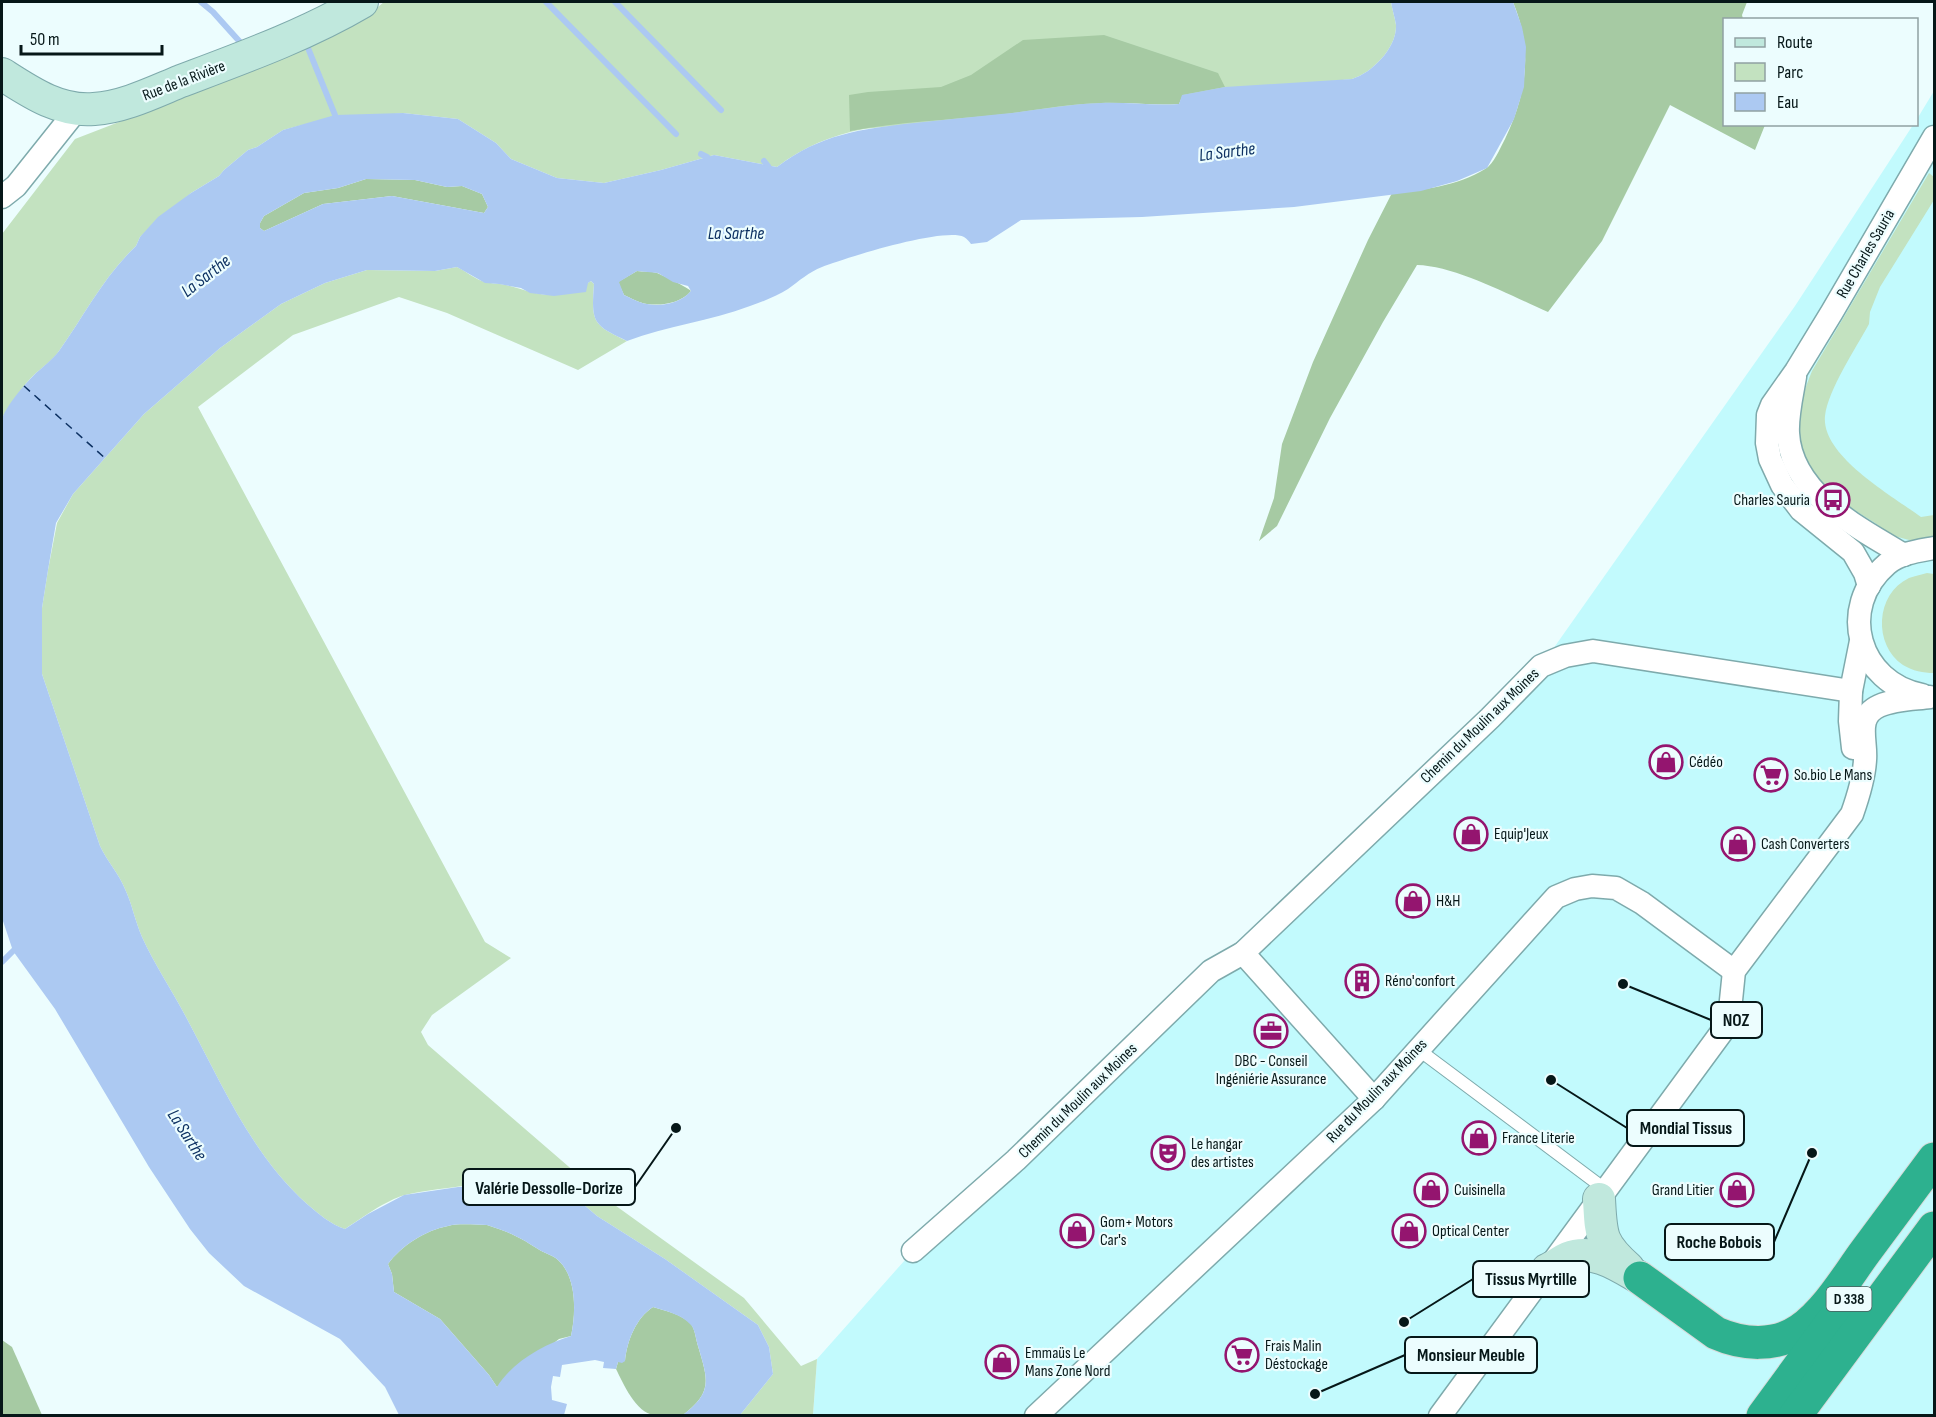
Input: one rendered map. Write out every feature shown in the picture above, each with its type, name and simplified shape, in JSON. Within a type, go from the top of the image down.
[{"type":"highway","points":[[1640,1278],[1716,1333],[1728,1338],[1739,1341],[1767,1342],[1789,1336],[1809,1323],[1834,1295],[1935,1160]]},
{"type":"highway","name":"D 338","points":[[1763,1416],[1935,1183]]},
{"type":"highway","name":"D 338","points":[[1795,1416],[1935,1228]]},
{"type":"highway","points":[[1827,1416],[1833,1388],[1852,1339]]},
{"type":"street","name":"Rue de la Rivière","points":[[2,74],[43,100],[74,108],[94,109],[126,102],[244,57],[362,2]]},
{"type":"street","points":[[2,197],[16,186],[71,117],[74,108]]},
{"type":"street","name":"Rue Charles Sauria","points":[[1869,586],[1862,566],[1853,552],[1794,503],[1782,485],[1770,459],[1767,443],[1768,416],[1772,405],[1796,371],[1935,137]]},
{"type":"street","name":"Rue Charles Sauria","points":[[1796,371],[1788,435],[1792,455],[1802,477],[1810,488],[1832,507],[1904,555]]},
{"type":"street","points":[[1862,782],[1853,747],[1850,721],[1851,691],[1861,641],[1859,619],[1863,598],[1873,579],[1888,563],[1910,552],[1935,548]]},
{"type":"street","points":[[1861,641],[1870,663],[1886,680],[1907,692],[1932,697]]},
{"type":"street","name":"Chemin du Moulin aux Moines","points":[[913,1251],[1016,1160],[1211,971],[1243,953],[1490,718],[1541,666],[1565,656],[1593,651],[1851,691]]},
{"type":"street","points":[[1440,1416],[1724,1029],[1731,1000],[1734,971],[1852,814],[1862,782],[1865,759],[1863,733],[1865,722],[1872,711],[1889,702],[1932,697]]},
{"type":"street","name":"Rue du Moulin aux Moines","points":[[1036,1416],[1374,1099],[1556,897],[1575,889],[1592,886],[1616,888],[1642,903],[1734,971]]},
{"type":"street","points":[[1243,953],[1374,1099]]},
{"type":"street","points":[[1603,1195],[1600,1227],[1603,1240],[1613,1255],[1640,1278]]},
{"type":"street","points":[[1547,1270],[1569,1258],[1591,1256],[1605,1259],[1640,1278]]},
{"type":"lane","points":[[1419,1050],[1603,1195]]},
{"type":"shaded area","points":[[1934,91],[1934,1415],[813,1416],[817,1359],[913,1251],[1541,666],[1795,306],[1912,126],[1918,126],[1918,117]]},
{"type":"green space","points":[[384,2],[1391,2],[1396,25],[1388,51],[1375,65],[1352,79],[864,129],[818,143],[797,153],[777,167],[714,155],[604,183],[557,178],[511,159],[496,143],[458,119],[403,113],[302,125],[283,130],[257,147],[248,150],[219,176],[191,193],[140,237],[136,246],[104,283],[57,354],[26,383],[2,418],[2,234],[75,139],[251,71],[362,20]]},
{"type":"green space","points":[[1513,2],[1747,2],[1743,18],[1723,18],[1723,126],[1765,126],[1755,150],[1670,105],[1602,241],[1548,312],[1466,276],[1417,265],[1330,418],[1277,526],[1259,541],[1274,498],[1282,444],[1313,362],[1368,240],[1392,193],[1440,186],[1475,175],[1491,163],[1505,139],[1518,105],[1525,71],[1523,37]]},
{"type":"green space","points":[[1104,35],[1218,73],[1225,87],[1183,95],[1179,104],[1111,103],[1062,106],[850,131],[849,95],[941,87],[971,75],[1023,40]]},
{"type":"green space","points":[[1929,173],[1934,177],[1934,200],[1880,287],[1870,312],[1869,324],[1831,394],[1825,416],[1827,431],[1834,446],[1861,474],[1921,517],[1934,515],[1934,543],[1892,535],[1841,500],[1811,471],[1804,459],[1798,436],[1802,399],[1812,371]]},
{"type":"green space","points":[[366,179],[415,180],[447,187],[462,186],[482,194],[488,207],[484,213],[392,196],[323,204],[264,231],[260,228],[264,216],[304,193],[338,188]]},
{"type":"green space","points":[[457,267],[485,282],[503,284],[539,294],[558,295],[591,281],[594,284],[593,307],[597,321],[607,331],[627,341],[578,370],[447,313],[399,297],[293,335],[198,407],[485,942],[511,958],[432,1015],[421,1032],[428,1045],[605,1198],[744,1298],[801,1366],[817,1359],[813,1415],[740,1415],[773,1374],[769,1347],[758,1325],[665,1259],[597,1216],[577,1199],[470,1185],[398,1197],[345,1229],[330,1222],[307,1204],[269,1163],[253,1140],[147,947],[122,883],[100,846],[42,674],[42,608],[57,523],[73,494],[144,414],[220,348],[281,304],[325,283],[367,270],[435,271]]},
{"type":"green space","points":[[637,271],[657,273],[691,291],[677,301],[665,304],[638,302],[624,295],[618,282]]},
{"type":"green space","points":[[1927,573],[1934,574],[1934,673],[1911,669],[1893,656],[1886,645],[1882,620],[1889,596],[1898,586],[1909,578]]},
{"type":"green space","points":[[462,1224],[487,1225],[513,1235],[556,1258],[569,1276],[574,1296],[571,1336],[559,1339],[497,1387],[440,1319],[394,1292],[392,1274],[388,1264],[407,1245],[431,1231]]},
{"type":"green space","points":[[653,1307],[673,1313],[691,1324],[704,1368],[706,1385],[704,1392],[693,1407],[683,1415],[657,1416],[641,1409],[631,1397],[616,1369],[618,1362],[625,1361],[630,1338],[637,1324]]},
{"type":"green space","points":[[2,1340],[12,1347],[42,1415],[2,1415]]},
{"type":"water","name":"La Sarthe","points":[[1391,2],[1513,2],[1526,47],[1524,87],[1514,119],[1487,168],[1457,181],[1421,191],[1294,207],[1142,217],[1021,220],[987,242],[971,244],[964,237],[953,235],[916,240],[822,267],[808,274],[784,292],[755,304],[720,316],[657,331],[627,341],[607,331],[597,321],[593,307],[594,284],[591,281],[588,283],[586,292],[554,296],[485,283],[457,267],[435,271],[367,270],[325,283],[281,304],[220,348],[144,414],[73,494],[56,523],[42,608],[42,674],[100,846],[122,883],[142,937],[225,1092],[269,1163],[307,1204],[330,1222],[345,1229],[404,1195],[458,1187],[520,1184],[577,1199],[597,1216],[665,1259],[758,1325],[769,1347],[773,1374],[740,1415],[683,1415],[693,1407],[704,1392],[706,1385],[704,1368],[694,1332],[691,1325],[683,1318],[653,1307],[637,1324],[630,1338],[625,1361],[618,1362],[616,1369],[603,1368],[604,1362],[595,1360],[562,1365],[560,1377],[553,1376],[551,1387],[552,1400],[567,1404],[564,1415],[399,1415],[385,1387],[340,1339],[244,1286],[209,1253],[190,1229],[149,1167],[55,1009],[13,951],[2,918],[2,418],[12,400],[59,351],[104,283],[158,217],[219,176],[248,150],[257,147],[283,130],[335,115],[403,113],[458,119],[496,143],[511,159],[557,178],[604,183],[714,155],[777,167],[825,140],[876,128],[1088,104],[1179,104],[1182,95],[1225,87],[1352,79],[1375,65],[1388,51],[1396,25]],"holes":[[[366,179],[415,180],[447,187],[462,186],[482,194],[488,207],[484,213],[392,196],[323,204],[264,231],[260,228],[264,216],[304,193],[338,188]],[[637,271],[658,273],[673,282],[688,286],[691,291],[677,301],[653,305],[641,303],[624,295],[619,282]],[[462,1224],[487,1225],[501,1230],[556,1258],[564,1267],[572,1285],[574,1317],[571,1336],[550,1344],[519,1362],[497,1387],[440,1319],[394,1292],[392,1274],[388,1264],[393,1257],[407,1245],[431,1231]]]},
{"type":"waterway","points":[[201,2],[240,42]]},
{"type":"waterway","points":[[546,2],[676,134]]},
{"type":"waterway","points":[[615,2],[721,110]]},
{"type":"waterway","points":[[308,48],[335,115]]},
{"type":"waterway","points":[[701,154],[707,157]]},
{"type":"waterway","points":[[764,161],[768,166]]},
{"type":"waterway","points":[[2,962],[13,951]]},
{"type":"ferry route","points":[[24,386],[106,459]]},
{"type":"place","name":"Charles Sauria","points":[[1833,500]]},
{"type":"place","name":"Cédéo","points":[[1666,762]]},
{"type":"place","name":"So.bio Le Mans","points":[[1771,775]]},
{"type":"place","name":"Equip'Jeux","points":[[1471,834]]},
{"type":"place","name":"Cash Converters","points":[[1738,844]]},
{"type":"place","name":"H&H","points":[[1413,901]]},
{"type":"place","name":"Réno'confort","points":[[1362,981]]},
{"type":"place","name":"NOZ","points":[[1623,984]]},
{"type":"place","name":"DBC - Conseil Ingéniérie Assurance","points":[[1271,1031]]},
{"type":"place","name":"Mondial Tissus","points":[[1551,1080]]},
{"type":"place","name":"Valérie Dessolle-Dorize","points":[[676,1128]]},
{"type":"place","name":"France Literie","points":[[1479,1138]]},
{"type":"place","name":"Le hangar des artistes","points":[[1168,1153]]},
{"type":"place","name":"Roche Bobois","points":[[1812,1153]]},
{"type":"place","name":"Cuisinella","points":[[1431,1190]]},
{"type":"place","name":"Grand Litier","points":[[1737,1190]]},
{"type":"place","name":"Gom+ Motors Car's","points":[[1077,1231]]},
{"type":"place","name":"Optical Center","points":[[1409,1231]]},
{"type":"place","name":"Tissus Myrtille","points":[[1404,1322]]},
{"type":"place","name":"Frais Malin Déstockage","points":[[1242,1355]]},
{"type":"place","name":"Emmaüs Le Mans Zone Nord","points":[[1002,1362]]},
{"type":"place","name":"Monsieur Meuble","points":[[1315,1394]]}]
